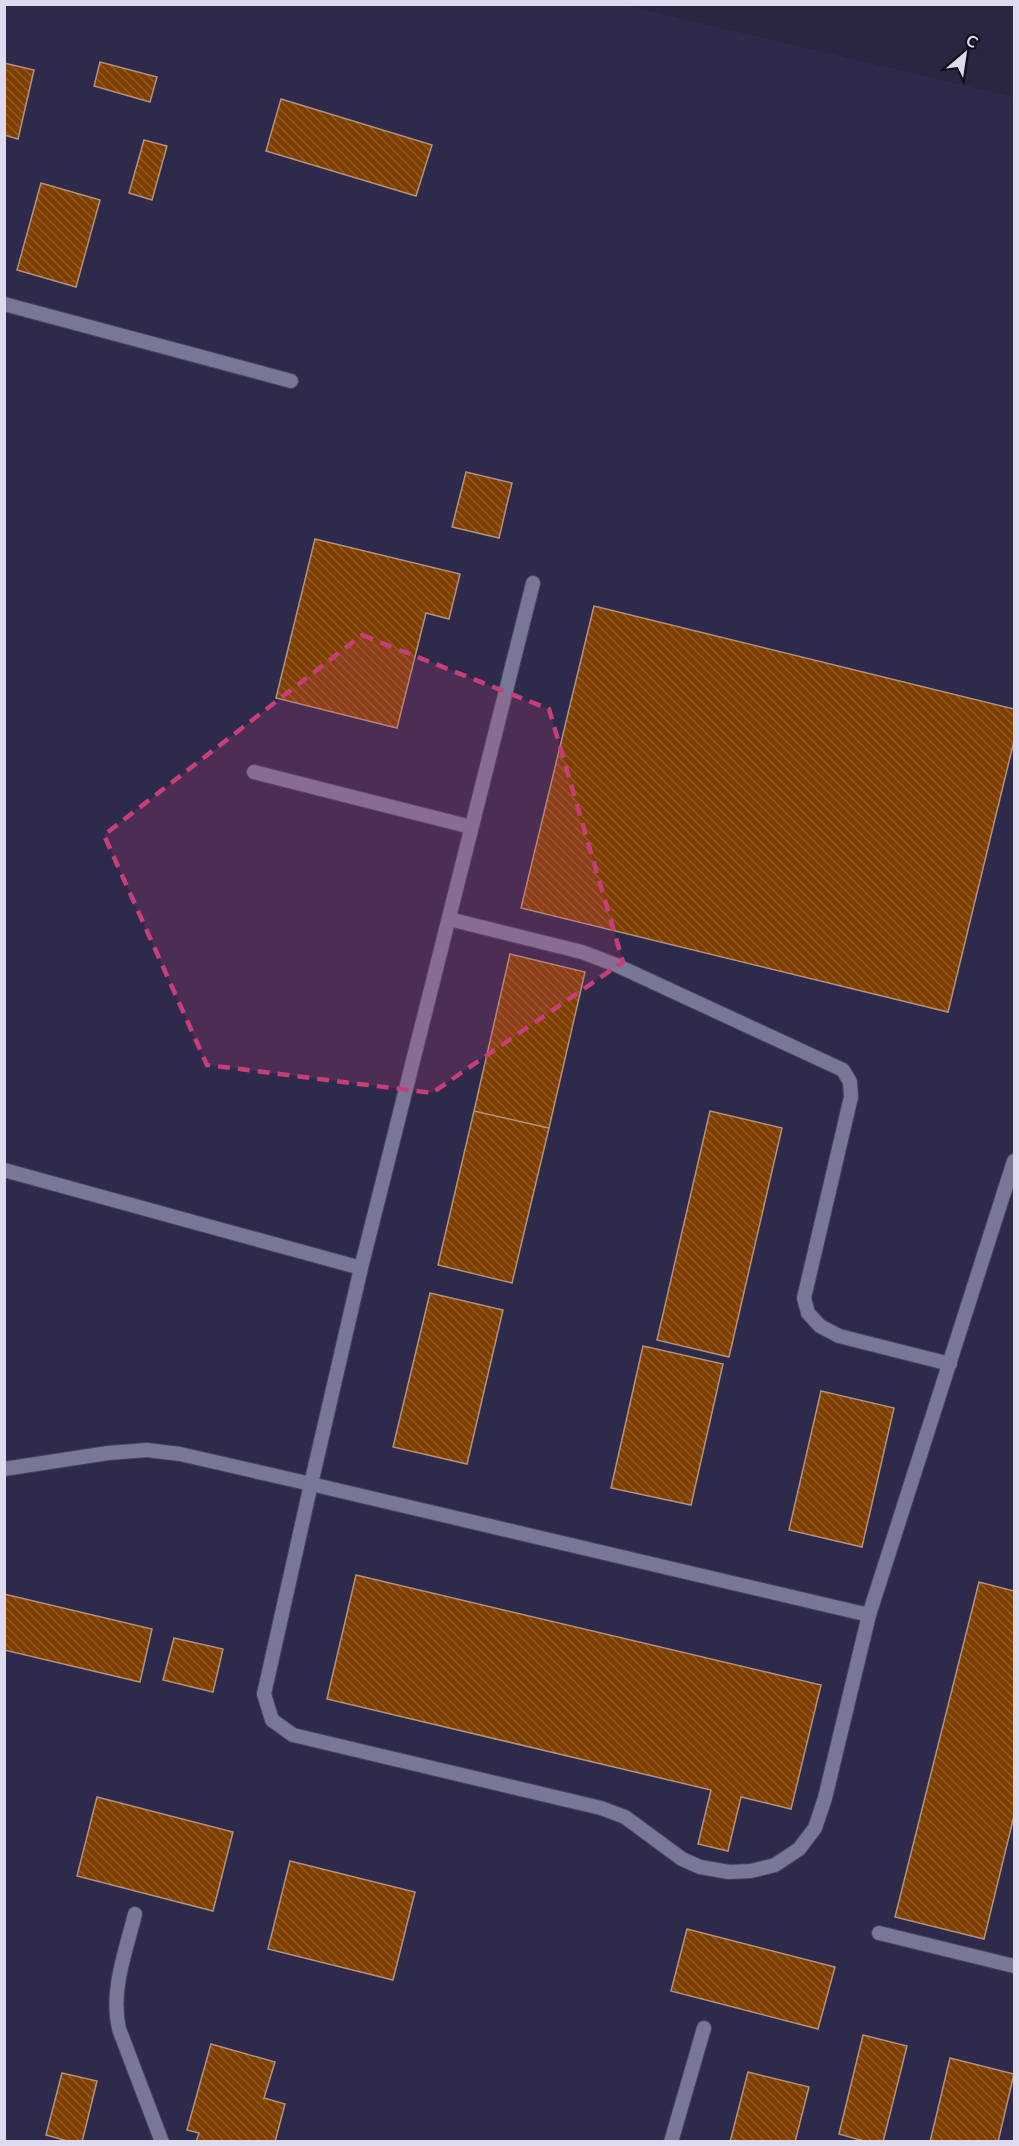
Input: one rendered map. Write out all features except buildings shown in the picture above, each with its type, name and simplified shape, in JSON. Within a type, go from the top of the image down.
[{"type":"lane","points":[[4,304],[291,381]]},
{"type":"lane","points":[[533,583],[361,1268],[311,1484],[264,1694],[272,1720],[293,1735],[601,1808],[625,1817],[682,1859],[700,1867],[729,1872],[751,1870],[775,1865],[799,1849],[815,1828],[825,1798],[869,1615],[1014,1161]]},
{"type":"lane","points":[[254,772],[471,827]]},
{"type":"lane","points":[[449,919],[582,952],[616,965],[843,1070],[850,1082],[851,1097],[804,1298],[808,1313],[820,1326],[839,1336],[950,1364]]},
{"type":"lane","points":[[4,1170],[361,1268]]},
{"type":"lane","points":[[4,1469],[108,1452],[147,1450],[180,1454],[869,1615]]},
{"type":"lane","points":[[135,1914],[116,1995],[115,2014],[162,2142]]},
{"type":"lane","points":[[879,1933],[1014,1966]]},
{"type":"lane","points":[[671,2142],[704,2028]]},
{"type":"highlighted area","points":[[362,635],[549,709],[623,962],[432,1093],[207,1065],[104,835]]},
{"type":"shaded area","points":[[5,5],[624,5],[1014,97],[1014,2141],[5,2142]]}]
